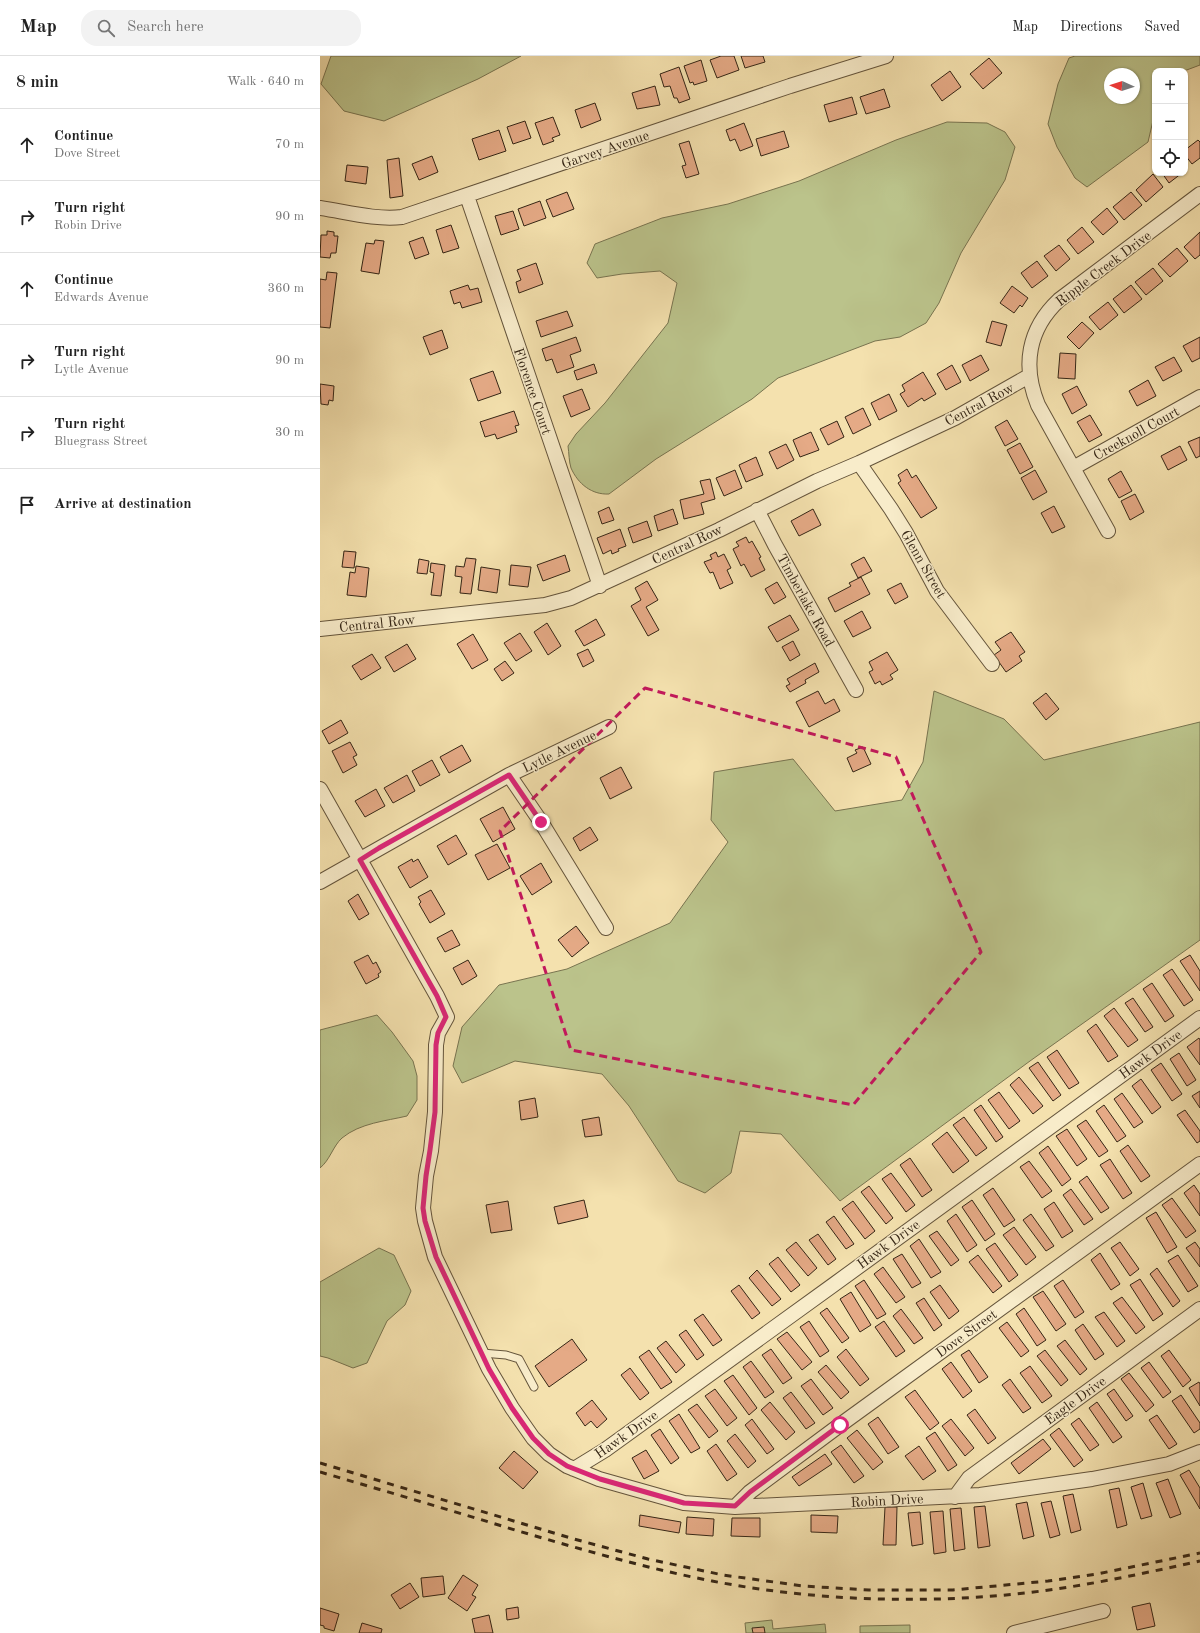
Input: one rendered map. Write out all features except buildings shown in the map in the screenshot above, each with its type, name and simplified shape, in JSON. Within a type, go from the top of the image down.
[{"type":"street","name":"Garvey Avenue","points":[[320,208],[394,218],[402,217],[790,86],[886,56]]},
{"type":"street","name":"Ripple Creek Drive","points":[[1108,531],[1033,394],[1029,376],[1029,361],[1034,337],[1043,318],[1059,300],[1200,194]]},
{"type":"street","name":"Florence Court","points":[[467,196],[600,586]]},
{"type":"street","name":"Central Row","points":[[320,629],[545,605],[571,598],[600,586],[817,481],[955,418],[1029,376]]},
{"type":"street","name":"Creeknoll Court","points":[[1073,468],[1200,398]]},
{"type":"street","name":"Glenn Street","points":[[859,463],[895,515],[937,591],[992,664]]},
{"type":"street","name":"Timberlake Road","points":[[757,510],[856,690]]},
{"type":"street","name":"Lytle Avenue","points":[[320,882],[509,775],[609,727]]},
{"type":"street","points":[[509,775],[541,822],[606,928]]},
{"type":"street","name":"Robin Drive","points":[[320,789],[437,996],[446,1017],[438,1033],[436,1045],[435,1112],[423,1208],[425,1221],[436,1257],[482,1353],[526,1431],[549,1454],[574,1469],[600,1479],[684,1503],[735,1506],[980,1495],[1092,1479],[1169,1464],[1200,1452]]},
{"type":"street","name":"Hawk Drive","points":[[574,1469],[605,1450],[1200,1018]]},
{"type":"street","name":"Dove Street","points":[[735,1506],[750,1492],[840,1425],[1200,1164]]},
{"type":"street","name":"Eagle Drive","points":[[955,1496],[970,1478],[1065,1406],[1200,1309]]},
{"type":"street","points":[[1014,1633],[1103,1612]]},
{"type":"lane","points":[[482,1353],[506,1355],[519,1360],[534,1386]]},
{"type":"highlighted area","points":[[645,688],[896,757],[981,952],[853,1105],[571,1050],[500,831]]},
{"type":"green space","points":[[331,56],[521,56],[478,79],[384,121],[344,111],[321,84]]},
{"type":"green space","points":[[1075,56],[1200,56],[1200,65],[1188,70],[1188,68],[1152,68],[1152,125],[1148,142],[1087,187],[1075,178],[1057,147],[1048,124],[1058,84],[1069,58]]},
{"type":"green space","points":[[947,122],[987,123],[1005,132],[1015,147],[1005,180],[961,253],[939,303],[926,323],[900,337],[875,341],[778,378],[752,399],[656,459],[609,494],[597,493],[582,484],[571,468],[568,446],[576,434],[605,403],[668,323],[677,283],[660,271],[622,274],[597,278],[587,263],[595,244],[662,218],[728,204],[799,181],[896,140]]},
{"type":"green space","points":[[934,691],[1004,719],[1044,760],[1200,722],[1200,940],[1030,1061],[840,1201],[781,1134],[740,1131],[731,1173],[705,1193],[678,1181],[629,1106],[602,1074],[515,1061],[462,1083],[453,1066],[462,1027],[499,985],[567,969],[670,923],[728,842],[711,820],[714,772],[793,759],[835,811],[902,800],[923,762]]},
{"type":"green space","points":[[377,1015],[392,1032],[413,1061],[417,1076],[417,1100],[407,1116],[373,1123],[349,1133],[339,1141],[320,1168],[320,1030]]},
{"type":"green space","points":[[379,1248],[394,1255],[411,1291],[405,1305],[387,1321],[367,1363],[353,1368],[320,1356],[320,1282]]},
{"type":"green space","points":[[772,1620],[773,1629],[825,1624],[826,1633],[746,1633],[745,1623]]},
{"type":"green space","points":[[910,1625],[910,1633],[860,1633],[860,1626]]},
{"type":"railway","points":[[320,1463],[574,1539],[648,1559],[723,1575],[803,1586],[869,1590],[953,1590],[1048,1581],[1097,1574],[1200,1553]]},
{"type":"railway","points":[[320,1472],[539,1537],[637,1564],[712,1581],[795,1593],[880,1599],[966,1598],[1008,1595],[1087,1584],[1200,1561]]},
{"type":"route","points":[[541,822],[509,775],[360,860],[437,996],[446,1017],[438,1033],[436,1045],[435,1112],[423,1208],[425,1221],[436,1257],[489,1369],[526,1431],[549,1454],[567,1466],[600,1479],[684,1503],[707,1506],[735,1506],[750,1492],[840,1425]]}]
